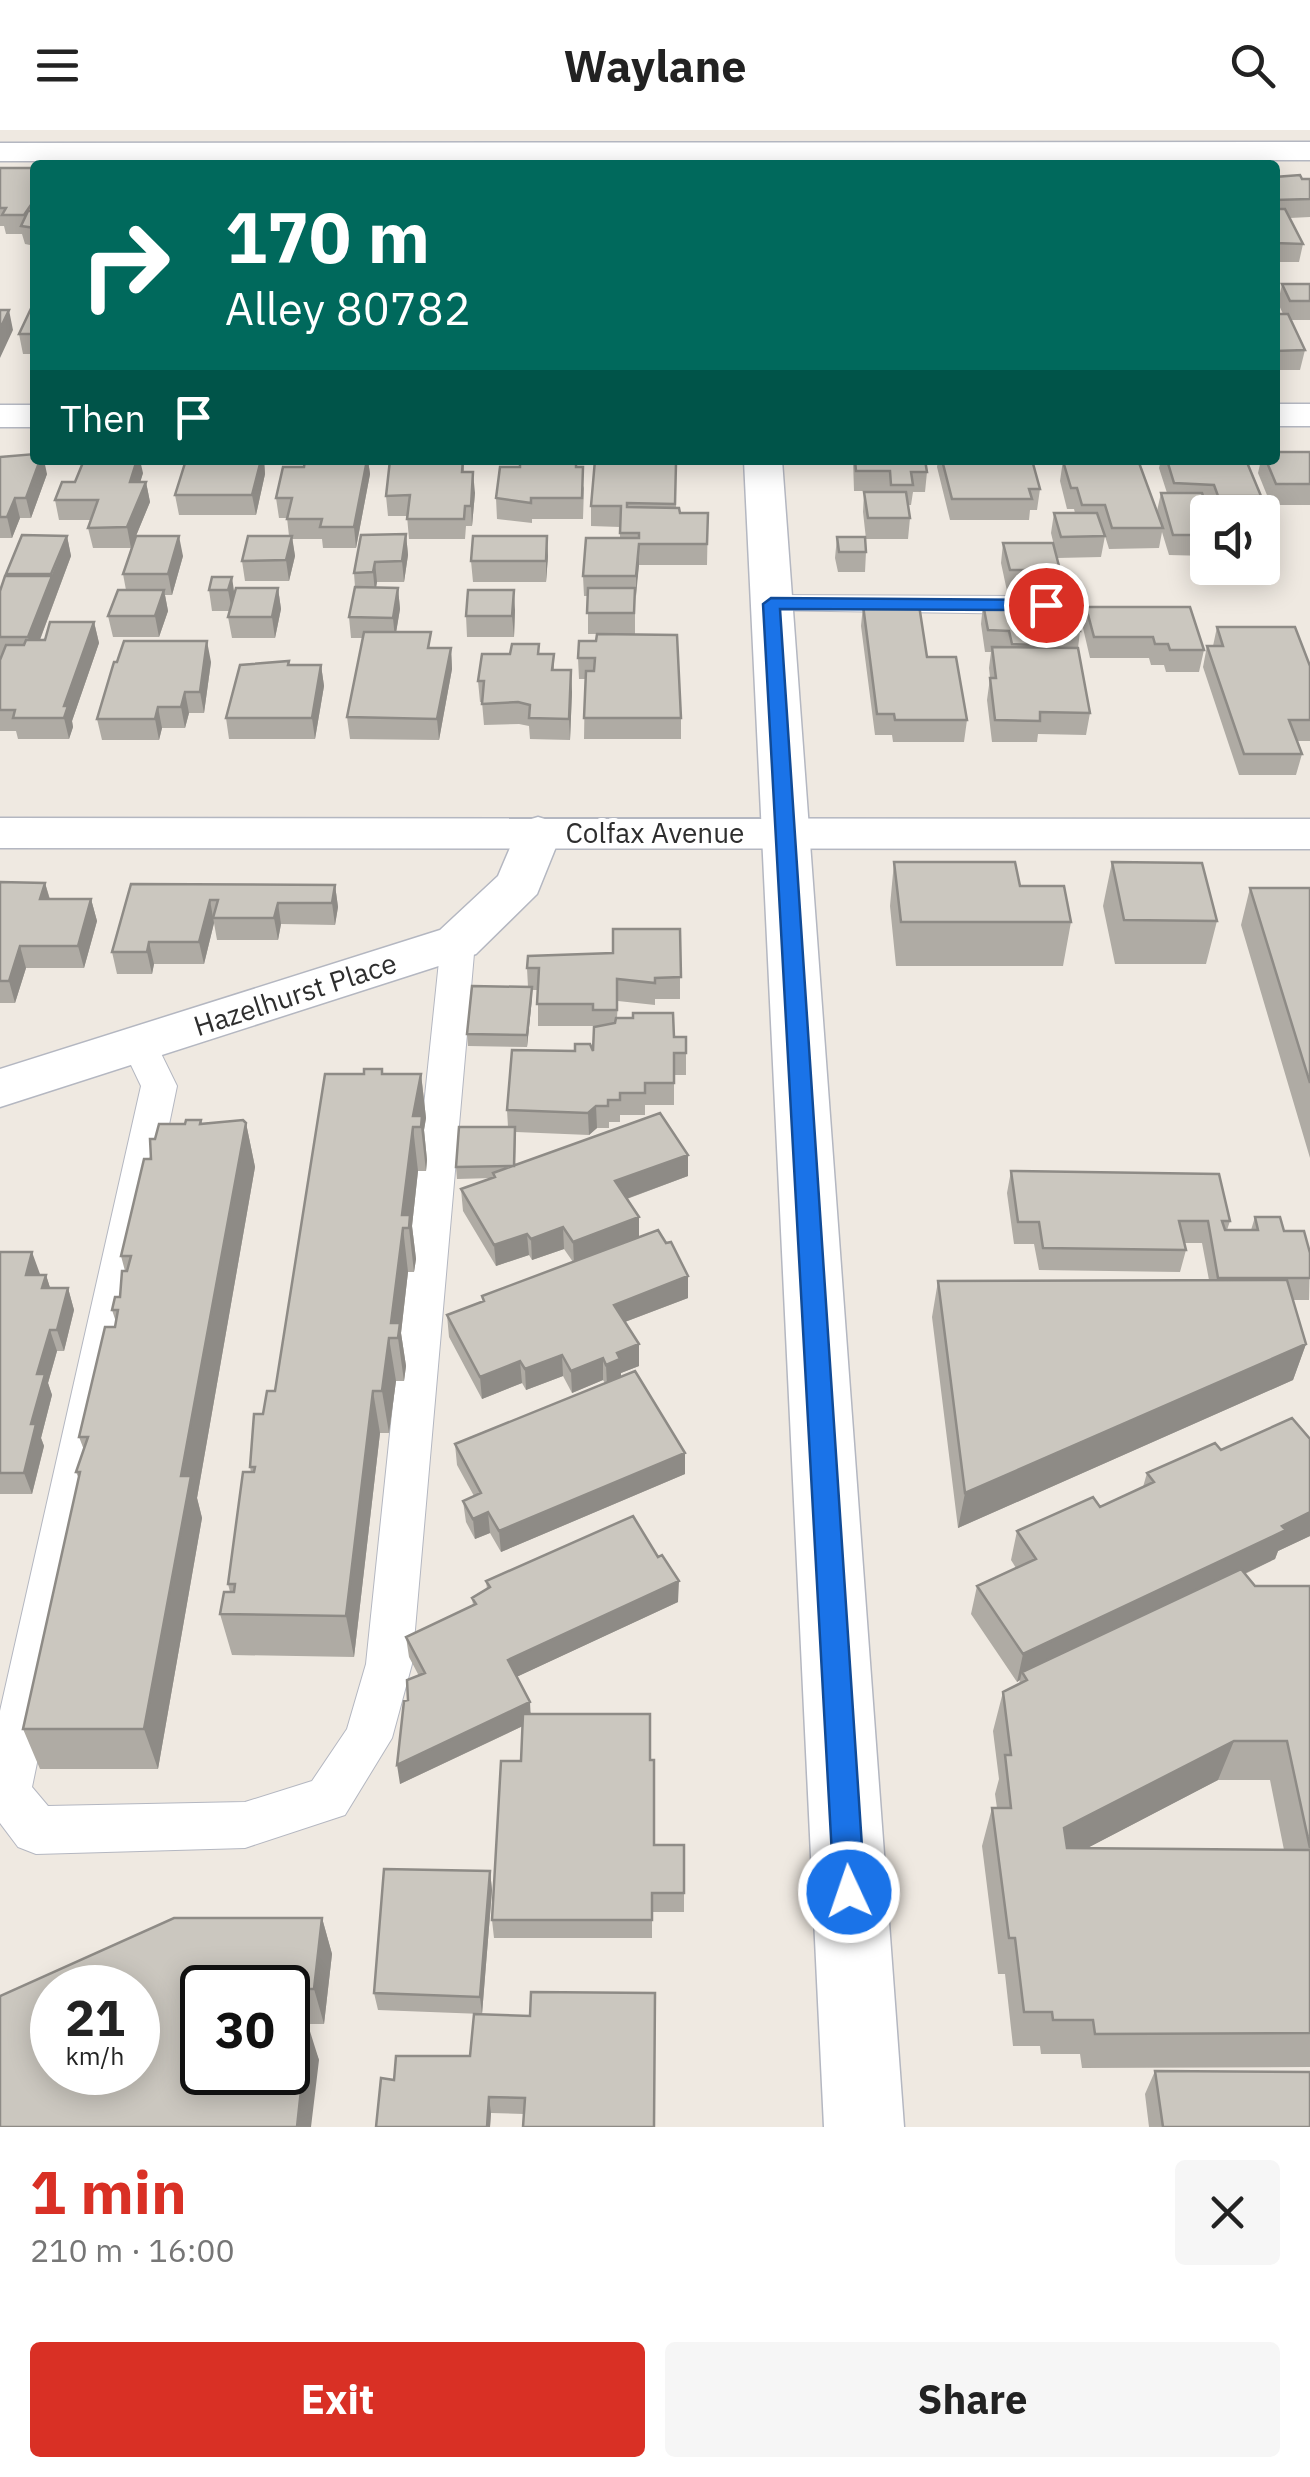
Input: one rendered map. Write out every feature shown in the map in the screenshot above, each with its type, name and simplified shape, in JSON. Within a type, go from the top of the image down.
[{"type":"street","points":[[0,152],[1310,151]]},
{"type":"street","points":[[1280,415],[1310,415]]},
{"type":"street","points":[[0,416],[30,416]]},
{"type":"street","points":[[764,465],[864,2127]]},
{"type":"street","name":"Hazelhurst Place","points":[[0,1088],[458,942],[520,883],[538,832]]},
{"type":"street","name":"Colfax Avenue","points":[[0,833],[1310,834]]},
{"type":"lane","points":[[771,604],[1046,605]]},
{"type":"lane","points":[[139,1044],[159,1086],[6,1793],[36,1830],[244,1825],[328,1799],[368,1738],[389,1664],[458,942]]},
{"type":"building","points":[[0,168],[30,168],[30,206],[24,215],[2,215],[6,208],[0,208]]},
{"type":"building","points":[[1300,175],[1310,179],[1310,199],[1280,200],[1280,177]]},
{"type":"building","points":[[1280,209],[1285,209],[1303,244],[1280,243]]},
{"type":"building","points":[[28,211],[30,211],[30,227],[21,226]]},
{"type":"building","points":[[1282,284],[1310,284],[1310,301],[1290,301]]},
{"type":"building","points":[[0,310],[9,310],[0,329]]},
{"type":"building","points":[[30,311],[30,334],[19,334]]},
{"type":"building","points":[[1280,314],[1288,314],[1305,350],[1280,351]]},
{"type":"building","points":[[1280,452],[1310,452],[1310,484],[1276,484],[1268,465],[1280,465]]},
{"type":"building","points":[[30,454],[30,465],[38,465],[26,498],[15,498],[7,517],[0,517],[0,457]]},
{"type":"building","points":[[82,465],[135,465],[130,482],[146,482],[127,527],[88,528],[98,500],[55,500],[62,482],[75,482]]},
{"type":"building","points":[[184,465],[260,465],[252,495],[175,495]]},
{"type":"building","points":[[366,465],[354,527],[320,527],[322,519],[287,519],[292,498],[276,498],[283,467]]},
{"type":"building","points":[[389,465],[463,465],[462,472],[473,472],[471,506],[465,506],[464,519],[407,519],[410,495],[386,496]]},
{"type":"building","points":[[595,465],[676,465],[675,504],[627,503],[627,507],[708,513],[707,544],[639,544],[636,576],[583,576],[586,538],[639,538],[639,533],[620,533],[621,506],[591,506]]},
{"type":"building","points":[[855,465],[926,465],[927,472],[911,472],[913,485],[891,485],[890,471],[856,471]]},
{"type":"building","points":[[943,465],[1033,465],[1040,489],[1029,489],[1032,499],[952,499]]},
{"type":"building","points":[[1064,465],[1140,465],[1163,528],[1112,528],[1105,505],[1082,505],[1077,488],[1071,488]]},
{"type":"building","points":[[1169,465],[1248,465],[1261,495],[1218,495],[1214,485],[1174,483]]},
{"type":"building","points":[[500,467],[583,467],[582,498],[531,498],[531,503],[496,498]]},
{"type":"building","points":[[864,492],[906,492],[910,518],[868,518]]},
{"type":"building","points":[[1161,493],[1202,493],[1190,495],[1190,535],[1173,535]]},
{"type":"building","points":[[1054,513],[1097,513],[1105,536],[1061,537]]},
{"type":"building","points":[[406,534],[402,561],[375,562],[373,572],[354,573],[361,535]]},
{"type":"building","points":[[22,535],[67,536],[51,574],[6,574]]},
{"type":"building","points":[[136,536],[179,536],[168,574],[123,574]]},
{"type":"building","points":[[248,536],[292,536],[286,560],[242,561]]},
{"type":"building","points":[[473,536],[547,536],[546,561],[471,561]]},
{"type":"building","points":[[837,537],[865,537],[866,552],[839,552]]},
{"type":"building","points":[[1003,543],[1053,543],[1060,570],[1010,570]]},
{"type":"building","points":[[5,576],[52,576],[28,637],[0,637],[0,591]]},
{"type":"building","points":[[212,577],[232,577],[228,590],[209,590]]},
{"type":"building","points":[[355,587],[398,588],[393,618],[349,617]]},
{"type":"building","points":[[236,588],[278,588],[272,617],[228,617]]},
{"type":"building","points":[[588,588],[635,588],[634,613],[587,613]]},
{"type":"building","points":[[118,590],[164,590],[155,616],[108,616]]},
{"type":"building","points":[[468,590],[514,590],[512,616],[466,616]]},
{"type":"building","points":[[1073,603],[1080,631],[1054,631],[1056,642],[1034,641],[1034,645],[1012,644],[1009,631],[988,630],[983,604]]},
{"type":"building","points":[[863,605],[919,605],[927,657],[956,657],[967,720],[895,720],[894,714],[877,714]]},
{"type":"building","points":[[1086,607],[1190,607],[1204,650],[1170,650],[1168,644],[1155,644],[1153,637],[1094,637]]},
{"type":"building","points":[[50,622],[94,622],[64,706],[68,706],[64,718],[13,718],[15,710],[0,710],[0,660],[6,645],[45,640]]},
{"type":"building","points":[[1217,627],[1295,627],[1310,666],[1310,720],[1289,720],[1302,754],[1244,754],[1207,646],[1223,646]]},
{"type":"building","points":[[364,632],[431,632],[428,648],[451,648],[437,719],[347,717]]},
{"type":"building","points":[[597,634],[677,635],[681,718],[584,718],[586,671],[594,671],[595,658],[578,658],[579,641],[596,641]]},
{"type":"building","points":[[124,641],[207,641],[200,692],[185,692],[181,707],[158,707],[155,719],[97,719]]},
{"type":"building","points":[[512,644],[539,644],[538,654],[554,654],[552,670],[571,670],[569,719],[529,718],[530,705],[518,702],[482,704],[484,681],[478,681],[482,654],[510,654]]},
{"type":"building","points":[[992,647],[1078,648],[1090,713],[1040,712],[1040,721],[995,720],[990,678],[996,678]]},
{"type":"building","points":[[289,661],[288,665],[321,665],[312,718],[226,718],[240,665]]},
{"type":"building","points":[[894,862],[1015,862],[1020,886],[1064,886],[1071,922],[901,922]]},
{"type":"building","points":[[1112,862],[1202,863],[1217,921],[1124,920]]},
{"type":"building","points":[[0,882],[45,883],[40,899],[91,899],[78,946],[20,946],[9,981],[0,981]]},
{"type":"building","points":[[131,884],[335,885],[332,903],[278,903],[274,918],[213,918],[218,900],[210,900],[199,942],[149,942],[147,952],[112,952]]},
{"type":"building","points":[[1250,888],[1310,888],[1310,1083]]},
{"type":"building","points":[[613,929],[680,929],[681,977],[655,978],[655,983],[617,979],[617,1010],[593,1010],[593,1004],[537,1004],[539,968],[527,968],[528,956],[613,953]]},
{"type":"building","points":[[472,986],[532,987],[527,1035],[467,1034]]},
{"type":"building","points":[[633,1013],[673,1013],[674,1037],[686,1037],[686,1053],[674,1053],[674,1083],[645,1083],[645,1093],[620,1093],[620,1100],[608,1100],[608,1106],[596,1106],[588,1113],[507,1110],[512,1050],[575,1051],[575,1044],[590,1044],[593,1051],[594,1027],[615,1023],[616,1018],[633,1018]]},
{"type":"building","points":[[364,1069],[382,1069],[382,1074],[421,1074],[413,1116],[422,1116],[421,1127],[413,1127],[402,1215],[410,1215],[409,1228],[403,1228],[391,1323],[400,1323],[398,1338],[389,1338],[382,1391],[373,1391],[346,1616],[220,1614],[224,1592],[234,1592],[235,1584],[228,1584],[243,1472],[254,1472],[255,1467],[250,1467],[254,1414],[263,1414],[267,1391],[275,1391],[325,1074],[364,1074]]},
{"type":"building","points":[[660,1113],[688,1155],[615,1181],[639,1217],[573,1242],[563,1227],[531,1239],[527,1234],[494,1245],[461,1189],[495,1177],[493,1173]]},
{"type":"building","points":[[186,1120],[201,1120],[200,1124],[243,1120],[246,1123],[181,1476],[191,1476],[144,1729],[23,1729],[80,1472],[76,1472],[88,1437],[79,1437],[105,1327],[115,1327],[118,1310],[112,1310],[115,1297],[120,1297],[122,1271],[127,1271],[131,1256],[121,1256],[144,1159],[151,1159],[150,1139],[155,1139],[159,1124],[185,1124]]},
{"type":"building","points":[[459,1127],[515,1127],[514,1166],[456,1167]]},
{"type":"building","points":[[1011,1171],[1219,1174],[1230,1221],[1222,1221],[1225,1230],[1258,1230],[1255,1217],[1280,1217],[1284,1231],[1304,1231],[1310,1253],[1310,1278],[1218,1278],[1208,1221],[1179,1221],[1186,1250],[1043,1248],[1039,1222],[1018,1222]]},
{"type":"building","points":[[658,1230],[666,1243],[671,1242],[688,1276],[614,1305],[639,1344],[617,1353],[620,1359],[606,1365],[603,1358],[571,1371],[562,1355],[525,1369],[520,1361],[480,1377],[447,1315],[484,1301],[482,1296]]},
{"type":"building","points":[[0,1252],[32,1252],[26,1275],[46,1275],[42,1288],[68,1288],[57,1330],[50,1330],[37,1374],[45,1374],[31,1424],[36,1424],[24,1473],[0,1473]]},
{"type":"building","points":[[1287,1280],[1306,1344],[965,1493],[938,1281]]},
{"type":"building","points":[[635,1371],[685,1453],[499,1531],[488,1512],[473,1519],[463,1501],[481,1493],[455,1444]]},
{"type":"building","points":[[1292,1418],[1310,1439],[1310,1512],[1282,1526],[1286,1530],[1023,1654],[977,1586],[1036,1559],[1017,1531],[1093,1497],[1100,1507],[1154,1482],[1147,1473],[1215,1443],[1221,1450]]},
{"type":"building","points":[[633,1516],[658,1557],[662,1555],[679,1581],[508,1660],[530,1702],[397,1765],[404,1701],[408,1700],[407,1680],[425,1673],[406,1637],[476,1604],[472,1598],[490,1587],[486,1581]]},
{"type":"building","points":[[1241,1569],[1255,1586],[1310,1586],[1310,1848],[1287,1741],[1234,1741],[1064,1828],[1067,1848],[1310,1850],[1310,2033],[1095,2034],[1093,2020],[1053,2020],[1052,2012],[1024,2012],[1015,1938],[1009,1938],[992,1808],[1011,1808],[1005,1755],[1011,1755],[1003,1692],[1027,1680],[1022,1672]]},
{"type":"building","points":[[523,1714],[650,1714],[654,1845],[684,1845],[684,1893],[652,1893],[652,1920],[492,1920],[501,1761],[521,1761]]},
{"type":"building","points":[[384,1869],[490,1871],[480,1997],[374,1993]]},
{"type":"building","points":[[174,1918],[322,1918],[314,1989],[310,1989],[310,1965],[180,1965],[180,2095],[300,2095],[297,2127],[0,2127],[0,1996],[30,1983],[30,2095],[160,2095],[160,1965],[69,1965]]},
{"type":"building","points":[[531,1992],[655,1993],[654,2127],[523,2127],[525,2098],[489,2097],[487,2127],[376,2127],[381,2078],[394,2080],[396,2056],[470,2056],[474,2014],[530,2016]]},
{"type":"building","points":[[1155,2071],[1310,2072],[1310,2127],[1163,2127]]},
{"type":"route","points":[[849,1892],[771,604],[1046,605]]}]
